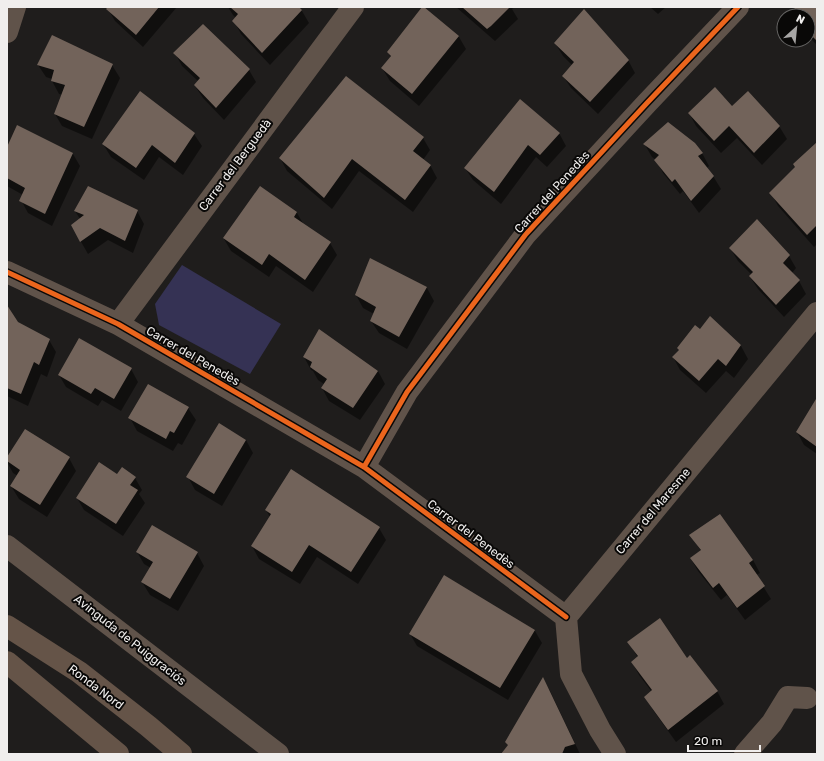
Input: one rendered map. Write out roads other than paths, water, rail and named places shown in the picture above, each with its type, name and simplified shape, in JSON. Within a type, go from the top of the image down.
[{"type":"main road","name":"Ronda Nord","points":[[7,626],[79,672],[181,754]]},
{"type":"main road","points":[[7,662],[118,754]]},
{"type":"street","points":[[7,32],[15,7]]},
{"type":"street","name":"Carrer del Berguedà","points":[[118,324],[353,7]]},
{"type":"street","name":"Carrer del Penedès","points":[[364,467],[407,392],[526,234],[738,7]]},
{"type":"street","name":"Carrer del Penedès","points":[[7,272],[118,324],[364,467],[566,617]]},
{"type":"street","name":"Carrer del Maresme","points":[[566,617],[817,313]]},
{"type":"street","name":"Avinguda de Puiggraciós","points":[[7,546],[278,754]]},
{"type":"street","points":[[566,617],[571,674],[600,730],[615,754]]},
{"type":"street","points":[[745,754],[772,723],[788,697],[806,698]]}]
